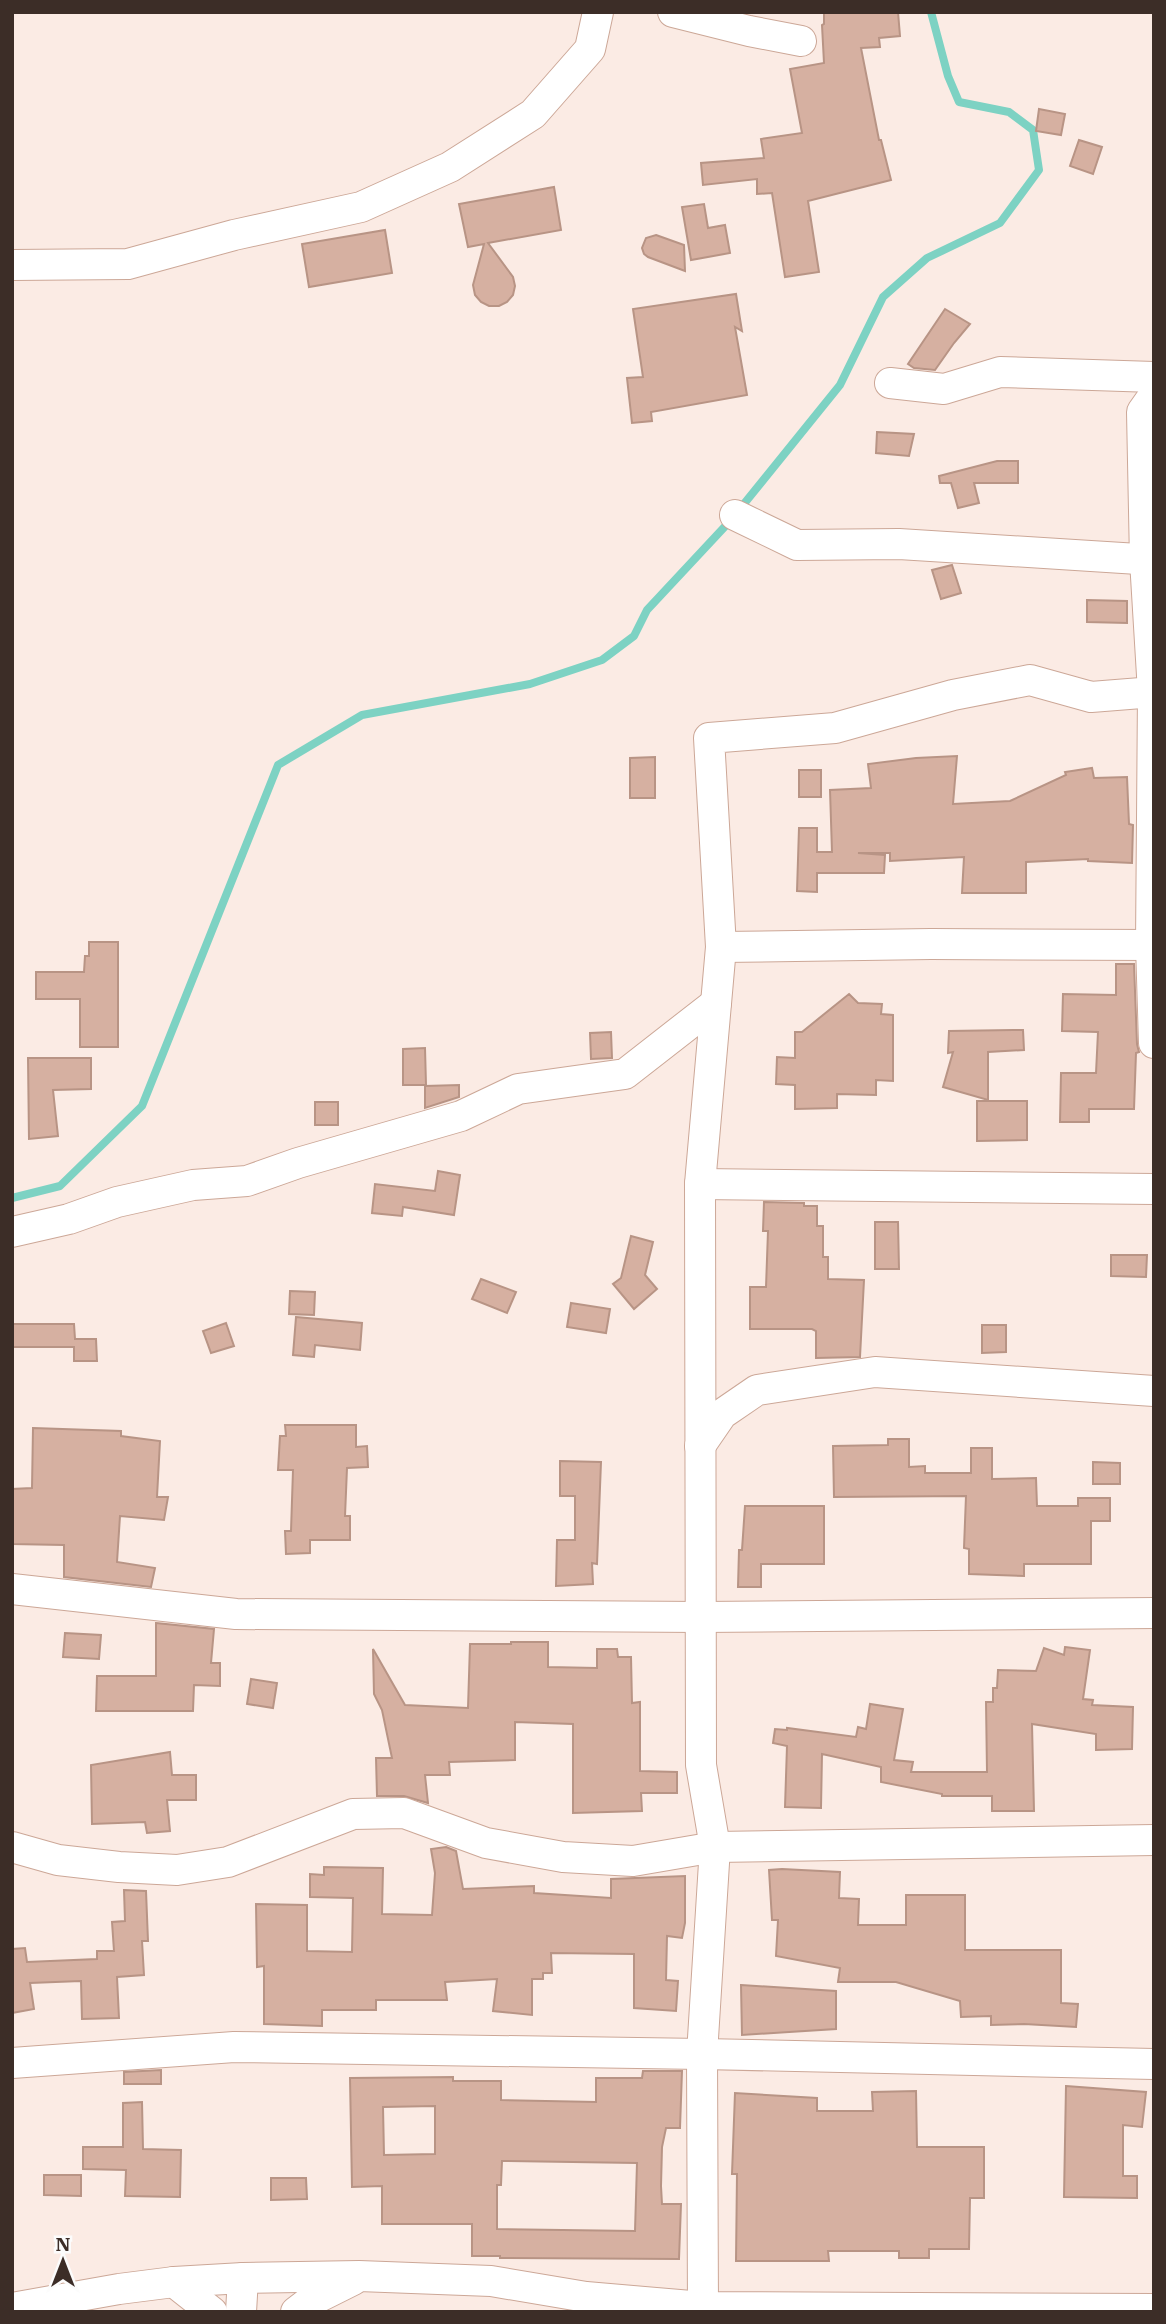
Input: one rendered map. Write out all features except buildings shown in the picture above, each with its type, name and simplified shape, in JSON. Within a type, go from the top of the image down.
[{"type":"street","points":[[12,265],[128,264],[234,235],[361,207],[450,167],[533,114],[590,49],[598,12]]},
{"type":"street","points":[[673,12],[801,41]]},
{"type":"street","points":[[890,383],[944,389],[1000,372],[1154,377]]},
{"type":"street","points":[[1154,395],[1142,412],[1153,692],[1154,1043]]},
{"type":"street","points":[[735,515],[797,545],[900,544],[1149,560]]},
{"type":"street","points":[[703,2309],[702,2054],[715,1847],[701,1765],[700,1184],[721,947],[709,738],[835,728],[953,695],[1030,680],[1091,697],[1153,692]]},
{"type":"street","points":[[721,947],[1152,945]]},
{"type":"street","points":[[12,1232],[69,1219],[117,1202],[155,1193],[193,1185],[247,1181],[298,1163],[461,1116],[519,1089],[625,1074],[716,1003]]},
{"type":"street","points":[[700,1184],[1154,1189]]},
{"type":"street","points":[[700,1446],[722,1414],[757,1390],[875,1372],[1154,1391]]},
{"type":"street","points":[[12,1589],[236,1614],[701,1617],[1154,1613]]},
{"type":"street","points":[[12,1847],[58,1860],[177,1870],[228,1861],[354,1814],[404,1812],[486,1843],[563,1857],[633,1861],[715,1847],[1154,1840]]},
{"type":"street","points":[[12,2063],[234,2047],[1154,2064]]},
{"type":"street","points":[[296,2312],[309,2302],[359,2276]]},
{"type":"street","points":[[12,2308],[120,2288],[174,2282],[359,2276],[491,2281],[586,2297],[703,2309],[1154,2309]]},
{"type":"street","points":[[241,2312],[243,2278]]},
{"type":"street","points":[[174,2282],[212,2312]]},
{"type":"waterway","points":[[739,510],[840,385],[883,297],[927,258],[1000,223],[1039,170],[1033,130],[1009,112],[959,102],[948,76],[931,12]]},
{"type":"waterway","points":[[12,1198],[60,1186],[142,1106],[278,765],[362,715],[530,684],[602,660],[634,636],[647,610],[731,520]]}]
